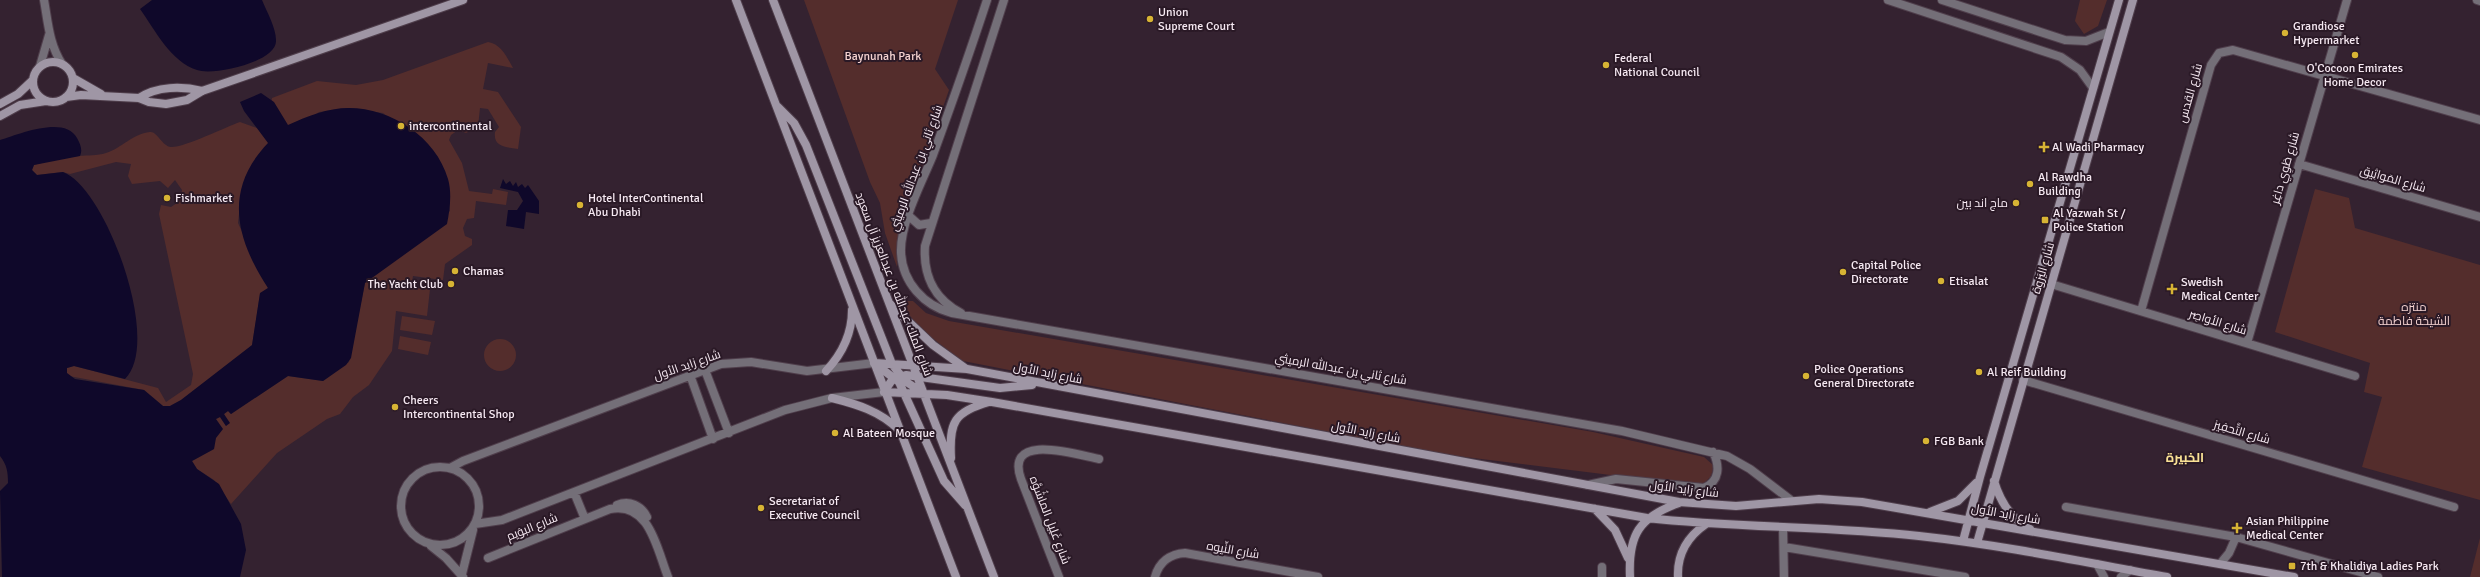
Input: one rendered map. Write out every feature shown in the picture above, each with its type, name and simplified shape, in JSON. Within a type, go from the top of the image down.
[{"type":"main road","points":[[0,116],[20,105],[56,101],[66,97],[140,96],[202,91],[463,0]]},
{"type":"main road","points":[[736,0],[853,305],[884,392],[956,577]]},
{"type":"main road","name":"شارع الملك عبدالله بن عبدالعزيز آل سعود","points":[[773,0],[886,300],[917,375],[994,577]]},
{"type":"main road","name":"شارع اليَزوة","points":[[1963,541],[1980,477],[2119,0]]},
{"type":"main road","name":"شارع اليَزوة","points":[[1977,543],[2133,0]]},
{"type":"main road","points":[[2110,29],[2124,31]]},
{"type":"main road","points":[[0,104],[18,94],[33,80],[40,66],[49,62],[62,64],[68,68],[72,78],[72,88],[66,97]]},
{"type":"main road","points":[[72,78],[106,96]]},
{"type":"main road","points":[[33,80],[37,95],[46,101]]},
{"type":"main road","points":[[777,107],[794,123],[806,145],[892,364],[944,481],[954,495],[967,507]]},
{"type":"main road","points":[[886,300],[933,345],[967,369]]},
{"type":"main road","points":[[826,370],[837,357],[847,339],[853,305]]},
{"type":"main road","points":[[874,363],[898,376],[924,394]]},
{"type":"main road","name":"شارع زايد الأول","points":[[874,363],[967,369],[1037,384],[1680,502],[1736,506],[1819,499],[1862,502],[2294,577]]},
{"type":"main road","points":[[884,392],[888,384],[898,376],[917,375],[995,387],[1018,387],[1037,384]]},
{"type":"main road","points":[[884,392],[924,394],[992,402],[1647,518],[1706,524],[1874,532],[1963,541],[2167,577]]},
{"type":"main road","points":[[832,398],[869,409],[882,416],[900,431]]},
{"type":"main road","points":[[951,467],[950,435],[954,422],[967,409],[992,402]]},
{"type":"main road","points":[[1925,513],[1945,508],[1958,501],[1970,490],[1980,477]]},
{"type":"main road","points":[[1994,480],[2000,497],[2009,512],[2020,523],[2034,531]]},
{"type":"main road","points":[[1630,577],[1629,561],[1634,538],[1647,518],[1680,502]]},
{"type":"main road","points":[[1595,509],[1615,530],[1629,561]]},
{"type":"main road","points":[[1678,577],[1679,563],[1685,546],[1694,534],[1706,524]]},
{"type":"street","points":[[44,0],[49,34],[62,64]]},
{"type":"street","points":[[48,22],[49,0]]},
{"type":"street","name":"شارع ثاني بن عبدالله الرميثي","points":[[987,0],[958,89],[909,216],[903,236],[901,252],[903,267],[910,283],[920,296],[936,308],[952,313],[1622,431],[1713,452],[1746,466],[1792,501]]},
{"type":"street","name":"شارع ثاني بن عبدالله الرميثي","points":[[963,314],[942,299],[927,277],[924,254],[932,223],[1004,0]]},
{"type":"street","points":[[1888,0],[2068,61],[2085,75],[2093,88]]},
{"type":"street","points":[[1942,0],[2023,27],[2072,41],[2092,40],[2110,29]]},
{"type":"street","name":"شارع طَوِي داغِر","points":[[2247,343],[2347,0]]},
{"type":"street","points":[[2018,43],[2023,37],[2023,27]]},
{"type":"street","points":[[40,66],[49,34]]},
{"type":"street","name":"شارع القدس","points":[[2142,311],[2213,58],[2222,51],[2233,50],[2480,120]]},
{"type":"street","name":"شارع المَواثِيق","points":[[2299,164],[2480,217]]},
{"type":"street","points":[[909,216],[919,225],[932,223]]},
{"type":"street","name":"شارع الأواصِر","points":[[2051,284],[2355,376]]},
{"type":"street","name":"شارع زايد الأول","points":[[450,468],[463,461],[721,364],[746,362],[798,371],[826,370],[874,363]]},
{"type":"street","points":[[705,370],[729,433]]},
{"type":"street","points":[[690,375],[714,439]]},
{"type":"street","name":"شارع التَّحفِيز","points":[[2023,380],[2454,507]]},
{"type":"street","points":[[429,544],[446,546],[454,543],[465,537],[474,526],[496,522],[714,439],[785,410],[832,398],[884,392]]},
{"type":"street","name":"شارع غَلِيل الماشُوَّه","points":[[1059,577],[1021,480],[1019,465],[1027,453],[1040,448],[1099,459]]},
{"type":"street","points":[[1588,485],[1599,481],[1616,479],[1704,488],[1712,483],[1718,472],[1718,462],[1713,452]]},
{"type":"street","points":[[433,467],[450,468],[463,474],[474,487],[479,503],[462,576],[446,558],[429,544],[414,536],[404,523],[401,506],[402,495],[407,484],[418,473],[433,467]]},
{"type":"street","points":[[574,492],[585,519]]},
{"type":"street","points":[[2066,507],[2236,537],[2378,577]]},
{"type":"street","name":"شارع البوَيم","points":[[488,558],[610,509],[622,508],[632,510],[642,516],[648,526],[668,577]]},
{"type":"street","points":[[1783,527],[1784,577]]},
{"type":"street","points":[[2220,564],[2229,553],[2236,537]]},
{"type":"street","points":[[1784,547],[1965,577]]},
{"type":"street","name":"شارع النِّيوه","points":[[1155,577],[1164,561],[1174,555],[1185,553],[1318,577]]},
{"type":"street","points":[[2096,564],[2104,577]]},
{"type":"street","points":[[1602,567],[1602,577]]},
{"type":"street","points":[[2121,577],[2130,570]]},
{"type":"green space","name":"Baynunah Park","points":[[804,0],[958,0],[935,69],[949,90],[898,236],[897,267],[885,233],[880,203],[870,182]]},
{"type":"green space","points":[[2080,0],[2107,0],[2098,26],[2084,34],[2075,21]]},
{"type":"green space","points":[[488,42],[497,45],[500,48],[506,55],[513,68],[488,63],[483,89],[498,92],[521,127],[518,149],[509,148],[496,141],[495,132],[499,127],[488,109],[480,108],[478,127],[474,126],[472,130],[466,133],[458,130],[451,135],[449,140],[462,163],[469,191],[492,194],[493,189],[508,192],[506,205],[476,201],[474,218],[467,219],[463,228],[465,236],[472,239],[472,245],[445,264],[443,280],[413,276],[411,287],[430,289],[427,316],[396,311],[392,351],[369,385],[353,397],[340,414],[327,419],[277,453],[231,504],[214,480],[197,469],[192,461],[214,449],[216,419],[220,417],[226,426],[224,414],[228,411],[231,414],[288,376],[323,381],[349,362],[365,283],[450,211],[448,180],[437,156],[383,113],[348,108],[319,112],[259,154],[247,175],[241,196],[238,223],[268,288],[260,294],[252,346],[181,400],[170,406],[163,406],[144,390],[69,376],[67,373],[67,368],[74,366],[158,388],[166,402],[191,385],[193,374],[159,214],[161,205],[171,207],[180,201],[182,190],[175,180],[168,188],[160,181],[132,184],[128,176],[131,164],[116,162],[70,174],[63,172],[37,175],[32,170],[34,165],[68,157],[106,153],[138,135],[150,132],[153,132],[165,144],[171,147],[194,141],[240,122],[257,128],[271,106],[272,98],[317,81],[356,85],[383,80]]},
{"type":"green space","name":"منتزه الشيخة فاطمة","points":[[2315,189],[2349,198],[2355,228],[2480,265],[2480,500],[2362,467],[2382,397],[2364,392],[2370,363],[2275,332]]},
{"type":"green space","points":[[906,301],[913,301],[926,313],[949,321],[1593,432],[1704,457],[1713,465],[1712,472],[1708,480],[1699,486],[1449,455],[963,361],[916,323],[903,307]]},
{"type":"green space","points":[[402,316],[435,321],[432,335],[400,330]]},
{"type":"green space","points":[[400,336],[431,342],[428,355],[398,349]]},
{"type":"green space","points":[[497,339],[503,339],[513,346],[516,355],[515,361],[509,368],[503,371],[497,371],[487,364],[484,358],[484,352],[491,342]]},
{"type":"green space","points":[[2480,538],[2480,577],[2470,577]]},
{"type":"shaded area","points":[[152,0],[262,0],[275,30],[276,40],[274,48],[267,55],[243,66],[216,71],[197,70],[188,66],[171,53],[140,9]]},
{"type":"shaded area","points":[[261,93],[274,102],[288,125],[325,111],[349,108],[365,109],[380,113],[396,119],[410,128],[433,150],[442,164],[448,179],[450,201],[447,224],[365,283],[351,358],[346,365],[323,381],[288,376],[231,414],[228,411],[224,414],[230,423],[226,426],[220,417],[216,419],[223,429],[216,438],[214,449],[192,461],[197,469],[219,484],[241,524],[246,550],[240,577],[2,577],[0,491],[8,483],[8,475],[7,469],[0,456],[0,140],[41,128],[63,128],[71,131],[80,144],[80,156],[34,165],[32,170],[37,175],[63,172],[79,184],[96,205],[111,234],[124,267],[133,301],[137,333],[135,360],[125,379],[74,366],[67,368],[67,373],[75,379],[144,390],[163,406],[170,406],[181,400],[252,345],[260,293],[268,288],[248,251],[242,233],[239,215],[240,197],[245,179],[254,161],[268,143],[244,111],[240,102]]},
{"type":"shaded area","points":[[503,179],[506,184],[510,181],[513,186],[516,182],[518,187],[522,184],[525,188],[528,185],[539,201],[539,214],[526,212],[524,229],[506,226],[508,210],[517,210],[523,201],[518,192],[500,188]]},
{"type":"place","name":"Union Supreme Court","points":[[1150,19]]},
{"type":"place","name":"Grandiose Hypermarket","points":[[2285,33]]},
{"type":"place","name":"O'Cocoon Emirates Home Decor","points":[[2355,55]]},
{"type":"place","name":"Federal National Council","points":[[1606,65]]},
{"type":"place","name":"intercontinental","points":[[401,126]]},
{"type":"place","name":"Al Wadi Pharmacy","points":[[2044,147]]},
{"type":"place","name":"Al Rawdha Building","points":[[2030,184]]},
{"type":"place","name":"Fishmarket","points":[[167,198]]},
{"type":"place","name":"ماج اند بين","points":[[2016,203]]},
{"type":"place","name":"Hotel InterContinental Abu Dhabi","points":[[580,205]]},
{"type":"place","name":"Al Yazwah St / Police Station","points":[[2045,220]]},
{"type":"place","name":"Chamas","points":[[455,271]]},
{"type":"place","name":"Capital Police Directorate","points":[[1843,272]]},
{"type":"place","name":"Etisalat","points":[[1941,281]]},
{"type":"place","name":"The Yacht Club","points":[[451,284]]},
{"type":"place","name":"Swedish Medical Center","points":[[2172,289]]},
{"type":"place","name":"Al Reif Building","points":[[1979,372]]},
{"type":"place","name":"Police Operations General Directorate","points":[[1806,376]]},
{"type":"place","name":"Cheers Intercontinental Shop","points":[[395,407]]},
{"type":"place","name":"Al Bateen Mosque","points":[[835,433]]},
{"type":"place","name":"FGB Bank","points":[[1926,441]]},
{"type":"place","name":"Secretariat of Executive Council","points":[[761,508]]},
{"type":"place","name":"Asian Philippine Medical Center","points":[[2237,528]]},
{"type":"place","name":"7th & Khalidiya Ladies Park","points":[[2292,566]]},
{"type":"district","name":"الخبيرة","points":[[2185,457]]}]
